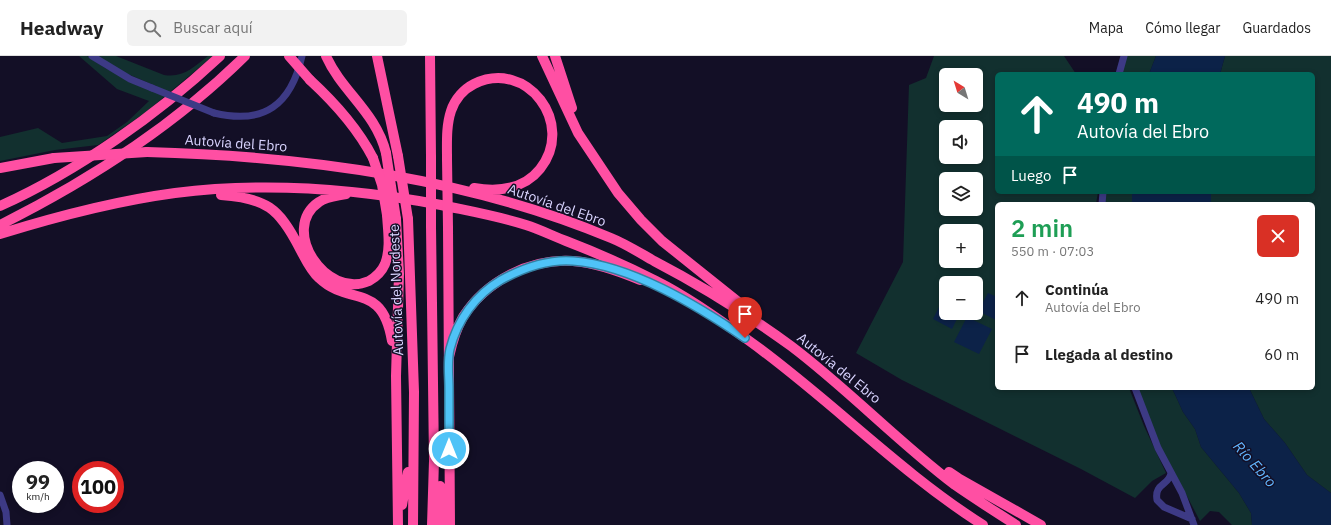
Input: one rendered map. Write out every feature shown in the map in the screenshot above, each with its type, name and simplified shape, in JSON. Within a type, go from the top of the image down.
[{"type":"highway","points":[[0,206],[42,185],[147,118],[220,56]]},
{"type":"highway","points":[[0,225],[72,187],[138,146],[199,98],[245,56]]},
{"type":"highway","points":[[289,56],[352,123],[364,141],[382,185],[391,217],[388,253],[385,264],[379,273],[366,282],[353,284],[340,281],[327,275],[317,264],[310,252],[305,238],[305,223],[309,213],[319,202],[328,198],[354,192]]},
{"type":"highway","points":[[326,56],[338,77],[370,117],[381,137],[386,153],[391,217],[399,274],[396,376],[399,525]]},
{"type":"highway","name":"Autovía del Nordeste","points":[[377,56],[398,156],[408,219],[414,392],[413,525]]},
{"type":"highway","points":[[430,56],[434,461],[432,525]]},
{"type":"highway","points":[[542,56],[569,116],[591,154],[626,202],[662,241],[693,267],[793,343],[839,384]]},
{"type":"highway","points":[[555,56],[572,108],[591,154]]},
{"type":"highway","points":[[351,170],[425,180],[480,189],[500,190],[513,187],[535,175],[544,164],[549,152],[552,142],[552,130],[546,107],[532,90],[512,80],[492,79],[472,85],[458,98],[451,110],[448,123],[447,159],[448,228],[448,357],[450,525]]},
{"type":"highway","name":"Autovía del Ebro","points":[[0,168],[54,158],[147,152],[204,153],[288,160],[436,184],[534,209],[613,239],[688,278],[737,308],[791,346],[839,384],[954,484],[1016,525]]},
{"type":"highway","name":"Autovía del Ebro","points":[[0,234],[64,214],[104,205],[162,195],[204,191],[283,187],[329,189],[437,204],[526,225],[603,255],[655,280],[686,298],[782,365],[935,493],[983,525]]},
{"type":"highway","points":[[204,191],[210,194],[247,197],[268,206],[281,218],[313,271],[320,279],[338,290],[366,299],[381,310],[390,327],[396,376]]},
{"type":"highway","points":[[448,357],[456,332],[463,318],[480,296],[496,283],[512,274],[540,264],[572,261],[607,268],[648,283],[707,312]]},
{"type":"highway","points":[[871,412],[958,478],[1041,525]]},
{"type":"highway","points":[[399,525],[413,453]]},
{"type":"highway","points":[[434,461],[440,476],[440,525]]},
{"type":"highway","points":[[935,493],[944,503],[971,525]]},
{"type":"street","points":[[92,56],[130,79],[214,113],[251,115],[273,108],[285,97],[291,89],[297,76],[302,56]]},
{"type":"street","points":[[1120,72],[1124,56]]},
{"type":"street","points":[[1136,390],[1158,448],[1179,488],[1193,522]]},
{"type":"street","points":[[1171,473],[1170,478],[1157,490],[1156,497],[1159,503],[1164,507],[1193,522]]},
{"type":"street","points":[[1164,484],[1179,488]]},
{"type":"street","points":[[0,495],[6,512],[7,525]]},
{"type":"green space","points":[[79,56],[87,56],[105,68],[153,91],[156,86],[123,72],[97,56],[116,56],[164,75],[177,75],[193,68],[208,56],[213,56],[146,112],[98,145],[55,150],[0,161],[0,137],[38,128],[62,143],[107,136],[127,122],[149,101],[117,89]]},
{"type":"green space","points":[[934,56],[1064,56],[1075,72],[995,72],[995,194],[1098,194],[1096,202],[995,202],[995,390],[1130,390],[1144,426],[1166,473],[1152,481],[1135,498],[1081,469],[902,380],[856,353],[903,262],[909,85],[926,78]]},
{"type":"green space","points":[[1121,56],[1156,56],[1150,72],[1117,72]]},
{"type":"green space","points":[[1225,56],[1331,56],[1331,493],[1307,475],[1285,443],[1264,419],[1250,390],[1315,390],[1315,202],[1211,202],[1211,194],[1315,194],[1315,72],[1221,72]]},
{"type":"green space","points":[[1103,194],[1132,194],[1132,202],[1102,202]]},
{"type":"green space","points":[[1136,390],[1173,390],[1183,412],[1195,429],[1201,447],[1239,493],[1251,513],[1252,525],[1232,525],[1219,512],[1210,511],[1200,521],[1178,479],[1171,473]]},
{"type":"water","points":[[1156,56],[1225,56],[1221,72],[1150,72]]},
{"type":"water","points":[[1132,194],[1211,194],[1211,202],[1132,202]]},
{"type":"water","points":[[988,293],[995,296],[995,320],[983,314],[983,302]]},
{"type":"water","points":[[939,307],[939,320],[956,320],[952,329],[933,319]]},
{"type":"water","points":[[965,320],[973,320],[992,329],[979,354],[954,342]]},
{"type":"water","name":"Río Ebro","points":[[1173,390],[1250,390],[1264,419],[1285,443],[1307,475],[1331,493],[1331,525],[1252,525],[1251,513],[1239,493],[1201,447],[1195,429],[1183,412]]},
{"type":"route","points":[[449,449],[448,357],[456,332],[472,304],[484,292],[496,283],[526,268],[540,264],[572,261],[602,266],[648,283],[707,312],[745,338]]}]
